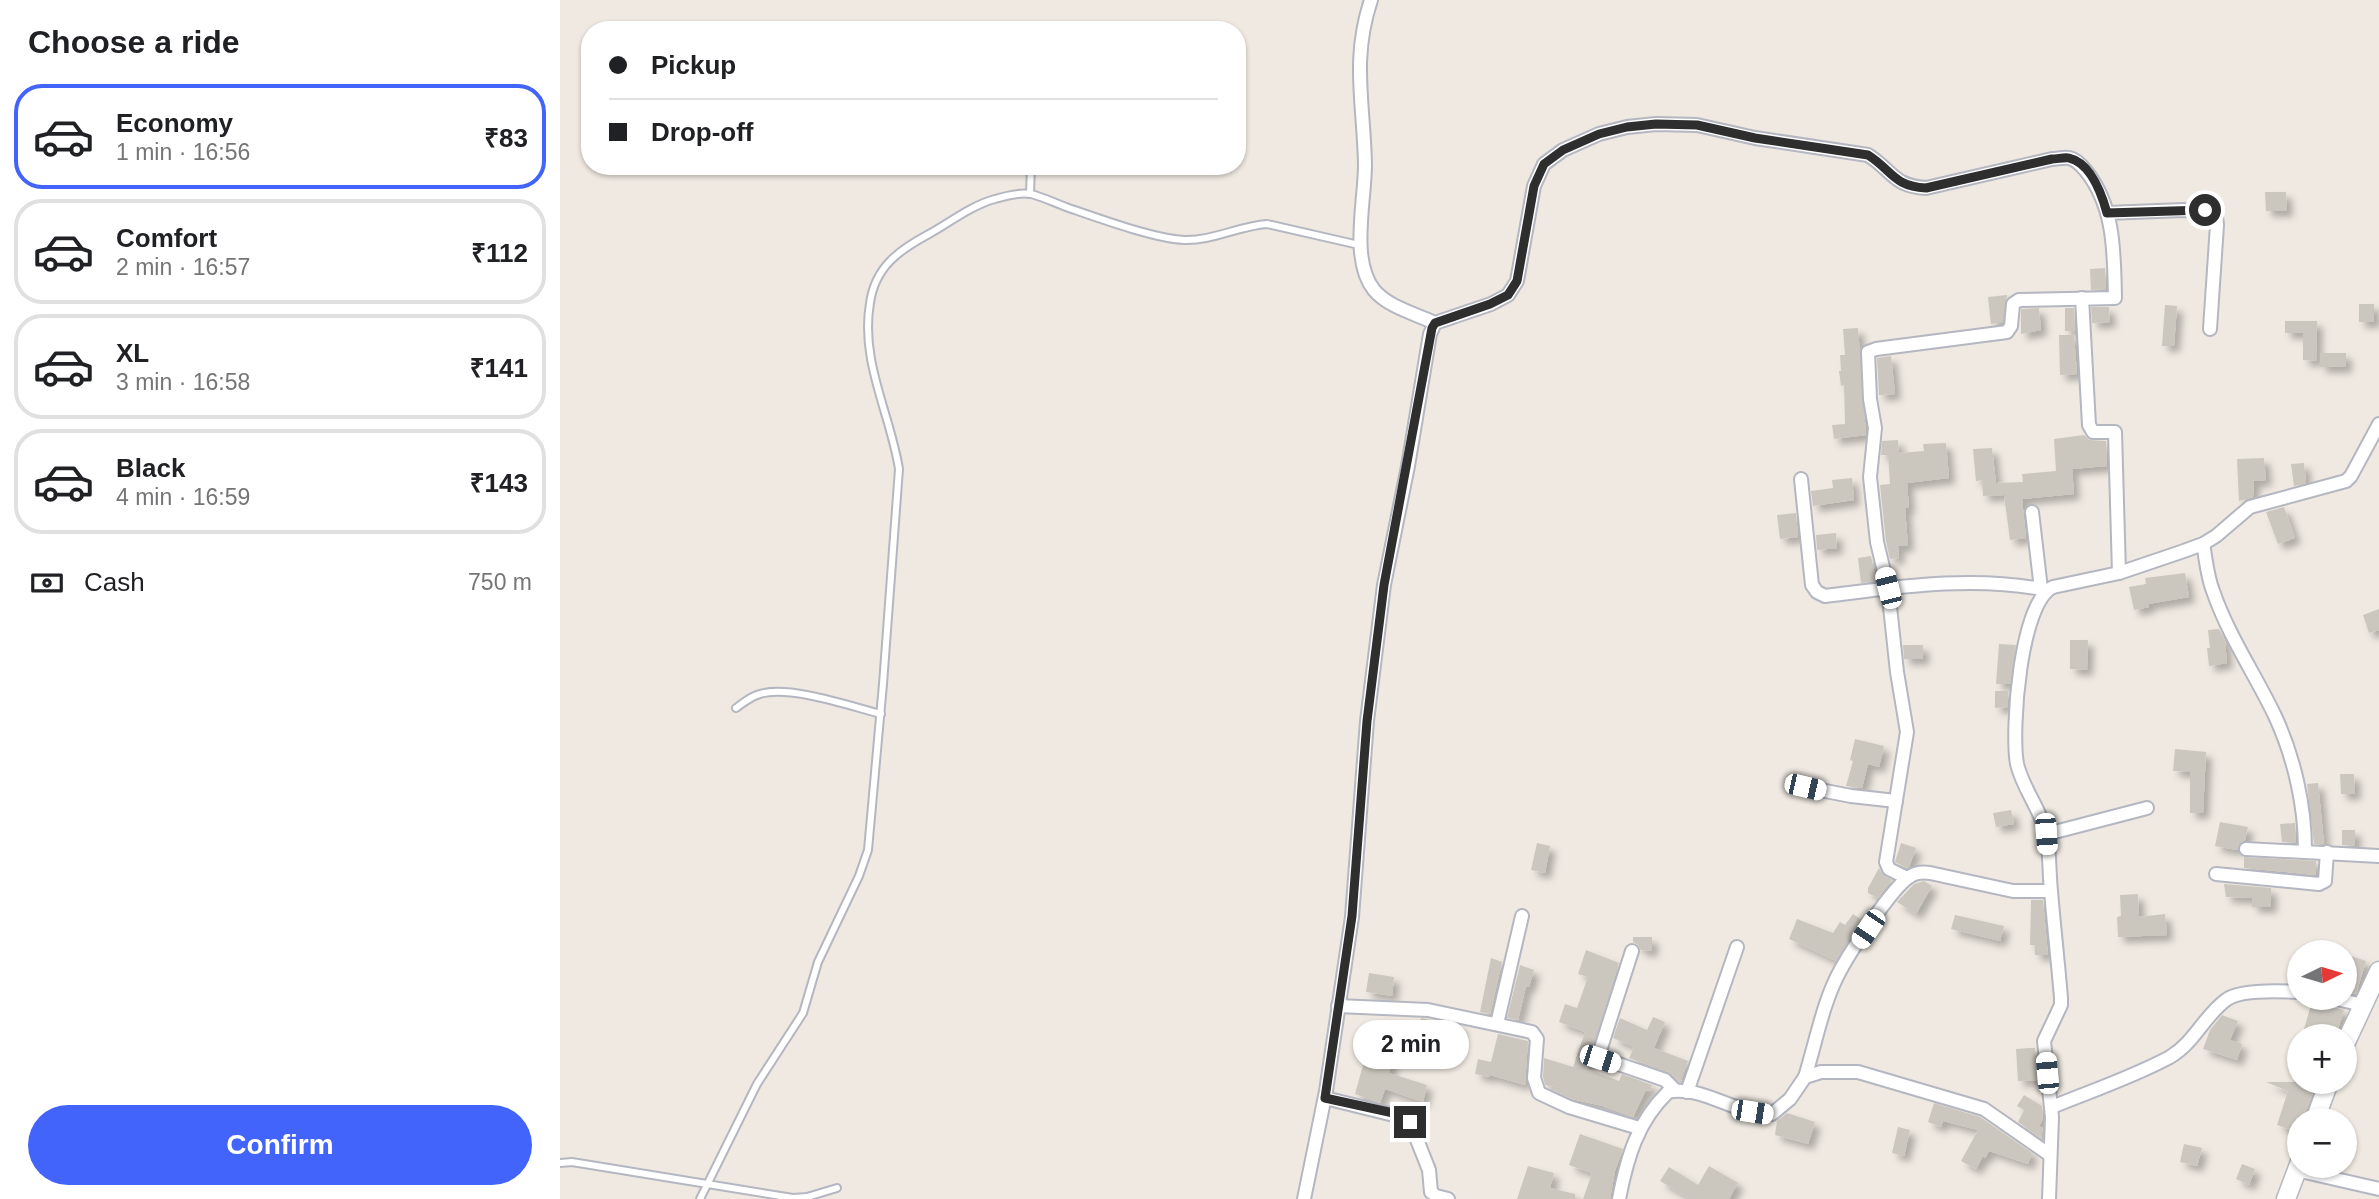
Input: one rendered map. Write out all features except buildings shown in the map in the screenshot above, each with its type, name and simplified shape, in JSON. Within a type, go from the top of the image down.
[{"type":"main road","points":[[2354,1024],[2379,971]]},
{"type":"main road","points":[[2286,1199],[2294,1178]]},
{"type":"street","points":[[1371,0],[1362,27],[1359,63],[1364,164],[1361,246],[1364,272],[1373,290],[1383,299],[1435,323],[1508,295],[1517,281],[1534,186],[1544,164],[1563,150],[1599,134],[1627,127],[1656,124],[1697,125],[1755,138],[1868,155],[1899,182],[1910,187],[1926,188],[2052,159],[2070,158],[2081,165],[2095,183],[2107,213],[2113,251],[2115,298],[2017,301],[2012,307],[2011,326],[2007,332],[1868,352],[1870,399],[1875,428],[1870,477],[1907,732],[1886,862],[1889,869],[1907,878]]},
{"type":"street","points":[[2107,213],[2213,211],[2217,225],[2210,329]]},
{"type":"street","points":[[2082,298],[2089,425],[2093,432],[2115,432],[2119,573]]},
{"type":"street","points":[[1304,1199],[1325,1098],[1352,916],[1367,721],[1384,585],[1408,466],[1430,334],[1435,323]]},
{"type":"street","points":[[1801,479],[1812,584],[1816,592],[1825,596],[1888,588],[2006,583],[2043,590],[2119,573],[2203,544],[2250,507],[2346,481],[2379,424]]},
{"type":"street","points":[[2032,512],[2043,590],[2034,611],[2020,663],[2017,760],[2022,781],[2046,834],[2062,998],[2045,1038],[2052,1107],[2049,1199]]},
{"type":"street","points":[[2203,544],[2213,591],[2287,747],[2302,812],[2305,850]]},
{"type":"street","points":[[1805,787],[1896,801]]},
{"type":"street","points":[[2046,834],[2147,808]]},
{"type":"street","points":[[2246,849],[2305,850],[2379,856]]},
{"type":"street","points":[[2216,874],[2319,884],[2325,881],[2327,852]]},
{"type":"street","points":[[1632,951],[1598,1057],[1665,1080],[1681,1091],[1752,1112],[1772,1114],[1790,1099],[1805,1077],[1841,968],[1895,889],[1907,878],[1917,873],[1930,873],[2013,891],[2050,891]]},
{"type":"street","points":[[1497,1024],[1522,916]]},
{"type":"street","points":[[1681,1091],[1737,947]]},
{"type":"street","points":[[2052,1107],[2180,1051],[2228,998],[2241,994],[2287,992]]},
{"type":"street","points":[[2357,1003],[2363,1004]]},
{"type":"street","points":[[1338,1006],[1428,1010],[1532,1032],[1536,1036],[1534,1078],[1539,1093],[1569,1107],[1639,1128]]},
{"type":"street","points":[[1805,1077],[1821,1072],[1858,1072],[1976,1106],[1991,1113],[2050,1155]]},
{"type":"street","points":[[1619,1199],[1627,1158],[1639,1128],[1665,1094],[1681,1091]]},
{"type":"street","points":[[1325,1098],[1406,1118],[1429,1170],[1431,1192],[1448,1199]]},
{"type":"street","points":[[2340,1178],[2379,1189]]},
{"type":"lane","points":[[1030,194],[1031,175]]},
{"type":"lane","points":[[700,1199],[757,1084],[803,1013],[818,962],[859,876],[868,850],[899,469],[894,440],[872,371],[868,330],[870,302],[878,274],[889,259],[905,247],[992,200],[1030,194],[1107,221],[1168,238],[1200,239],[1267,224],[1361,246]]},
{"type":"lane","points":[[736,708],[751,697],[773,692],[804,695],[881,714]]},
{"type":"lane","points":[[560,1163],[572,1162],[793,1198],[807,1197],[837,1188]]},
{"type":"route","points":[[1410,1122],[1398,1114],[1325,1098],[1352,916],[1367,721],[1384,585],[1432,328],[1435,323],[1508,295],[1517,281],[1534,186],[1544,164],[1563,150],[1599,134],[1656,124],[1697,125],[1755,138],[1868,155],[1899,182],[1910,187],[1926,188],[2052,159],[2070,158],[2081,165],[2095,183],[2107,213],[2205,210]]}]
